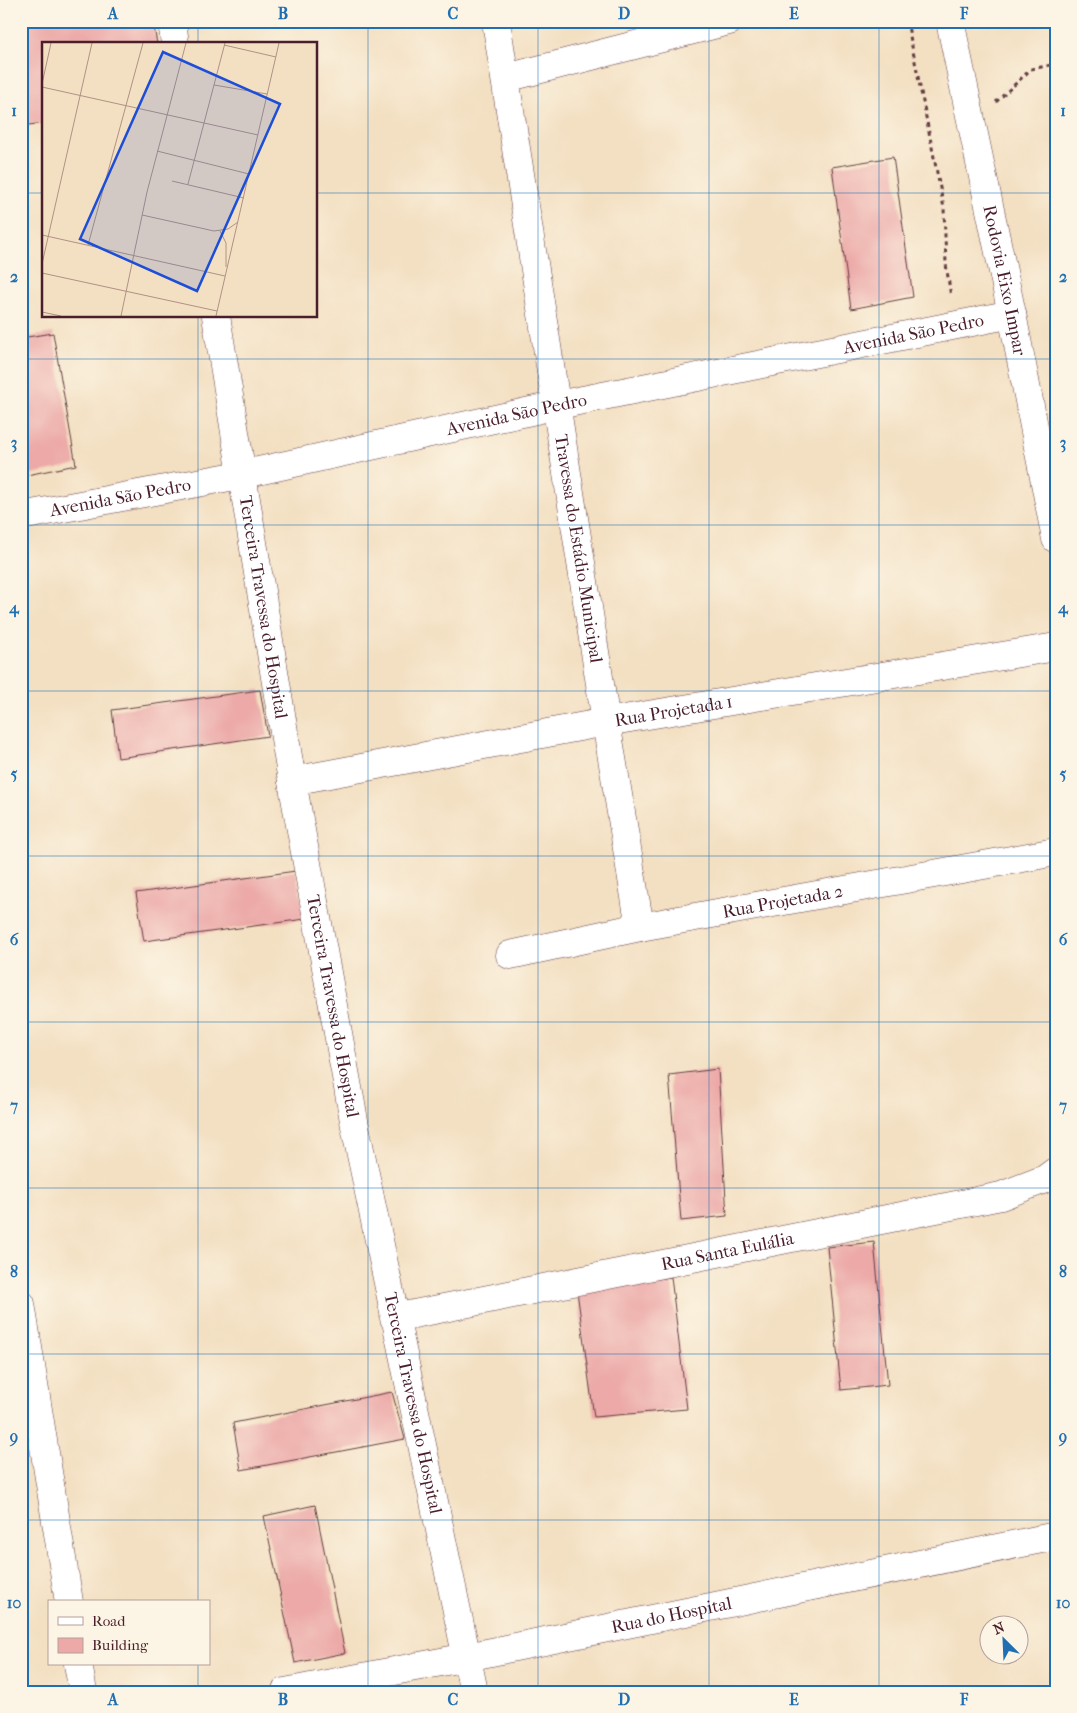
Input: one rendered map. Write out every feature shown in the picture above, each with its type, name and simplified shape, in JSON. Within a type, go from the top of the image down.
[{"type":"street","points":[[172,21],[175,42]]},
{"type":"street","name":"Travessa do Estádio Municipal","points":[[496,21],[640,928]]},
{"type":"street","points":[[506,78],[729,21]]},
{"type":"street","name":"Rodovia Eixo Impar","points":[[950,21],[1012,314],[1056,539]]},
{"type":"street","name":"Avenida São Pedro","points":[[21,516],[240,475],[558,405],[1012,314]]},
{"type":"street","name":"Terceira Travessa do Hospital","points":[[216,318],[240,475],[292,781],[355,1126],[474,1692]]},
{"type":"street","name":"Rua Projetada 1","points":[[292,781],[606,722],[1056,647]]},
{"type":"street","name":"Rua Projetada 2","points":[[510,956],[640,928],[1056,852]]},
{"type":"street","name":"Rua Santa Eulália","points":[[394,1318],[1000,1196],[1052,1177]]},
{"type":"street","points":[[21,1304],[68,1600]]},
{"type":"street","name":"Rua do Hospital","points":[[286,1692],[467,1657],[1056,1536]]},
{"type":"street","points":[[78,1666],[83,1692]]},
{"type":"path","points":[[907,21],[944,208],[946,264],[956,324]]},
{"type":"path","points":[[972,125],[1031,69],[1056,64]]},
{"type":"building","points":[[35,21],[153,21],[157,42],[42,42],[42,123],[21,126],[21,23]]},
{"type":"building","points":[[893,157],[913,297],[851,309],[832,167]]},
{"type":"building","points":[[53,333],[76,465],[27,475],[21,442],[21,338]]},
{"type":"building","points":[[260,690],[268,736],[118,758],[112,710]]},
{"type":"building","points":[[296,871],[305,919],[144,941],[136,893]]},
{"type":"building","points":[[718,1069],[727,1216],[681,1221],[669,1075]]},
{"type":"building","points":[[874,1242],[888,1385],[841,1390],[827,1247]]},
{"type":"building","points":[[671,1277],[687,1409],[594,1417],[577,1291]]},
{"type":"building","points":[[392,1392],[405,1439],[241,1470],[233,1423]]},
{"type":"building","points":[[315,1505],[345,1653],[295,1663],[264,1516]]},
{"type":"building","points":[[1022,1687],[1022,1692],[994,1692],[994,1691]]}]
